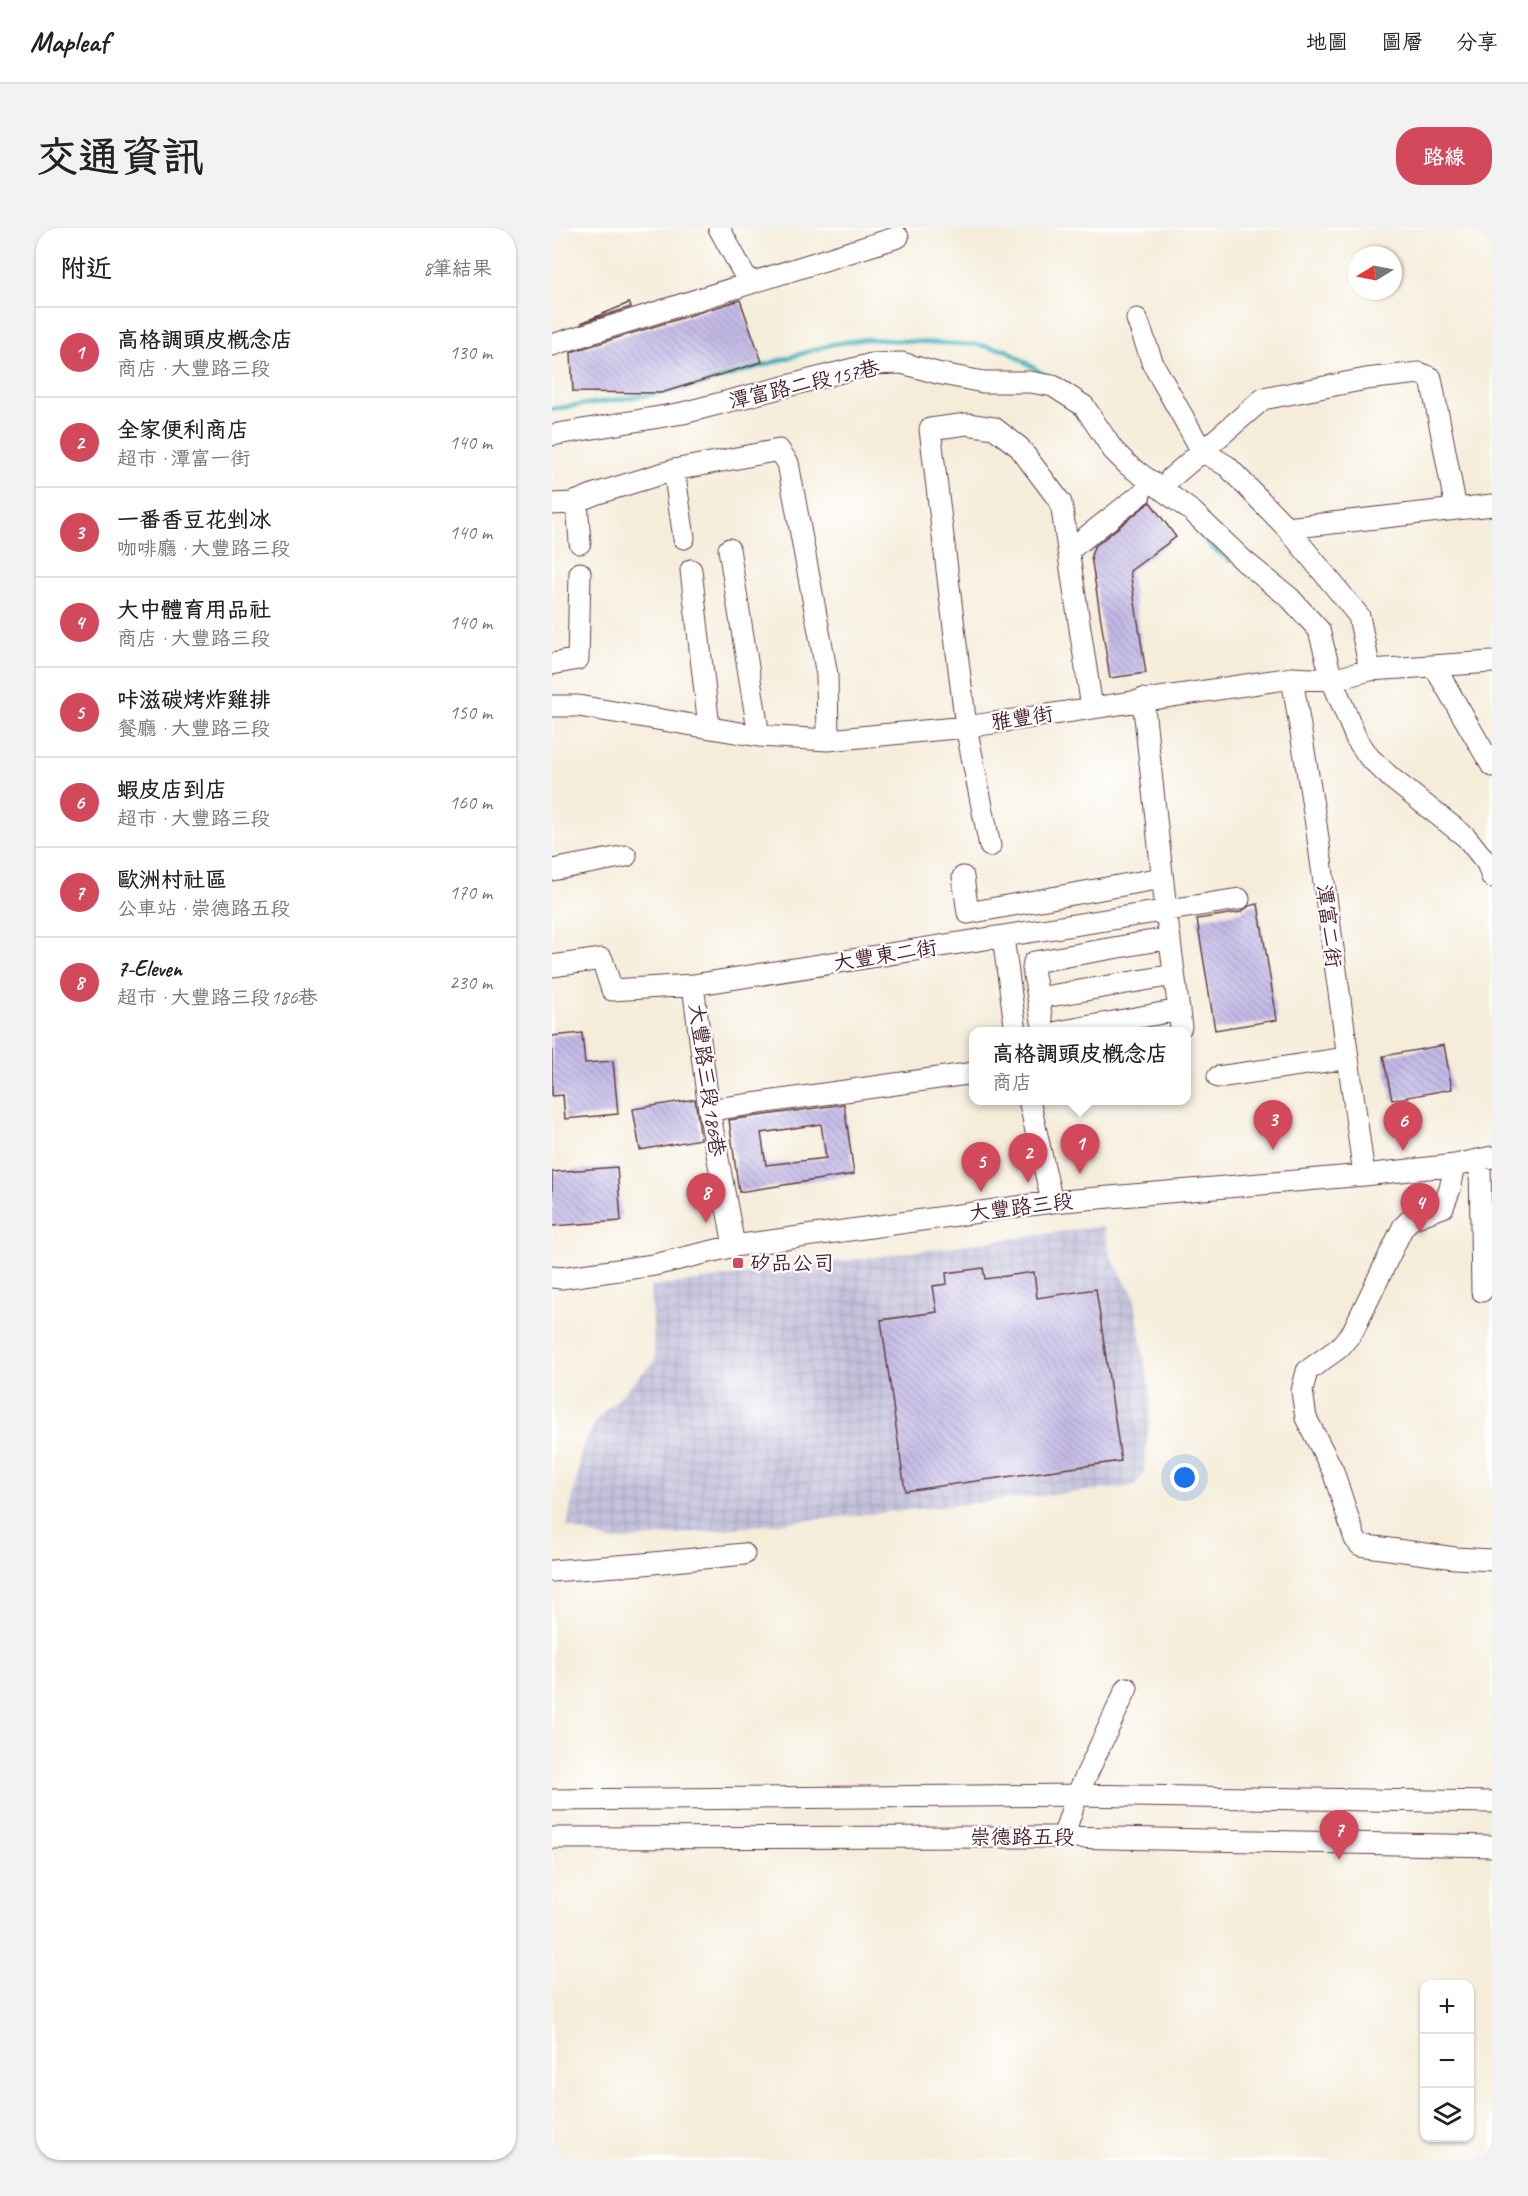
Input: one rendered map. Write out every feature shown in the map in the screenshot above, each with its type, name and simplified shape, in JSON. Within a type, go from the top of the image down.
[{"type":"street","points":[[719,228],[749,284]]},
{"type":"street","points":[[552,345],[898,237]]},
{"type":"street","points":[[1137,319],[1153,364],[1202,451],[1227,466],[1287,528],[1359,616],[1370,670]]},
{"type":"street","name":"潭富路二段157巷","points":[[552,435],[683,413],[872,364],[902,363],[983,382],[1030,382],[1053,386],[1084,406],[1113,450],[1128,465],[1193,512],[1244,561],[1290,598],[1319,630],[1332,681],[1356,738],[1369,757],[1391,778],[1466,837],[1487,863],[1492,877]]},
{"type":"street","points":[[1171,478],[1263,399],[1366,379],[1419,373],[1431,378],[1456,509]]},
{"type":"street","points":[[990,846],[966,727],[930,429],[967,424],[994,428],[1019,447],[1061,503],[1092,708]]},
{"type":"street","points":[[552,504],[577,501],[674,470],[779,450],[788,463],[827,675],[828,740]]},
{"type":"street","points":[[674,470],[684,538]]},
{"type":"street","points":[[1068,550],[1140,495]]},
{"type":"street","points":[[577,501],[580,543]]},
{"type":"street","points":[[1287,528],[1492,505]]},
{"type":"street","points":[[729,549],[759,736]]},
{"type":"street","points":[[691,570],[709,727]]},
{"type":"street","points":[[552,664],[578,659],[580,573]]},
{"type":"street","name":"雅豐街","points":[[552,706],[578,706],[759,736],[828,740],[966,727],[1292,678],[1332,681],[1370,670],[1492,662]]},
{"type":"street","points":[[1434,666],[1492,766]]},
{"type":"street","name":"潭富二街","points":[[1292,678],[1316,824],[1364,1175]]},
{"type":"street","points":[[1102,1027],[1180,1018],[1143,699]]},
{"type":"street","points":[[552,870],[626,856]]},
{"type":"street","points":[[963,877],[968,913],[1162,878]]},
{"type":"street","name":"大豐東二街","points":[[552,966],[602,959],[612,990],[693,985],[1239,899]]},
{"type":"street","points":[[1003,937],[1015,1027]]},
{"type":"street","points":[[1043,1027],[1033,969],[1034,962],[1170,938]]},
{"type":"street","points":[[1038,998],[1174,975]]},
{"type":"street","name":"大豐路三段186巷","points":[[693,985],[709,1110],[734,1246]]},
{"type":"street","points":[[1218,1077],[1347,1058]]},
{"type":"street","points":[[709,1110],[969,1074]]},
{"type":"street","points":[[1030,1105],[1052,1202]]},
{"type":"street","points":[[1482,1291],[1486,1159]]},
{"type":"street","name":"大豐路三段","points":[[552,1277],[561,1278],[654,1265],[734,1246],[1052,1202],[1364,1175],[1455,1165],[1486,1159]]},
{"type":"street","points":[[1455,1165],[1443,1207],[1411,1219],[1403,1227],[1353,1331],[1339,1348],[1307,1371],[1302,1391],[1306,1418],[1333,1470],[1355,1539],[1360,1545],[1455,1558],[1492,1560]]},
{"type":"street","points":[[552,1570],[744,1554]]},
{"type":"street","points":[[1063,1837],[1077,1795],[1127,1688]]},
{"type":"street","name":"崇德路五段","points":[[552,1800],[1077,1795],[1492,1802]]},
{"type":"street","name":"崇德路五段","points":[[552,1838],[1063,1837],[1492,1846]]},
{"type":"shaded area","points":[[1104,1226],[1111,1257],[1134,1296],[1151,1401],[1144,1473],[1134,1486],[612,1541],[567,1527],[583,1446],[599,1417],[655,1361],[651,1287]]},
{"type":"building","points":[[740,300],[762,362],[661,393],[573,392],[571,352]]},
{"type":"building","points":[[629,303],[631,307],[581,323]]},
{"type":"building","points":[[1150,502],[1176,537],[1130,571],[1146,673],[1110,678],[1091,556],[1094,547]]},
{"type":"building","points":[[1258,904],[1277,1020],[1215,1030],[1197,919],[1241,912],[1249,906]]},
{"type":"building","points":[[582,1033],[585,1063],[613,1061],[618,1114],[565,1119],[563,1095],[552,1096],[552,1036]]},
{"type":"building","points":[[1444,1045],[1452,1089],[1392,1100],[1383,1056]]},
{"type":"building","points":[[695,1099],[701,1139],[640,1150],[633,1109]]},
{"type":"building","points":[[844,1104],[854,1174],[739,1192],[729,1120]],"holes":[[[821,1124],[826,1158],[766,1165],[761,1133]]]},
{"type":"building","points":[[617,1167],[621,1221],[552,1226],[552,1172]]},
{"type":"building","points":[[983,1268],[985,1279],[1034,1272],[1037,1298],[1096,1289],[1121,1461],[905,1491],[881,1320],[937,1312],[933,1286],[947,1284],[946,1273]]},
{"type":"waterway","points":[[552,409],[650,395],[699,385],[833,344],[866,339],[979,345],[1006,350],[1048,377]]},
{"type":"waterway","points":[[1195,528],[1213,548],[1230,561]]},
{"type":"place","name":"一番香豆花剉冰","points":[[1273,1150]]},
{"type":"place","name":"蝦皮店到店","points":[[1403,1151]]},
{"type":"place","name":"高格調頭皮概念店","points":[[1080,1174]]},
{"type":"place","name":"全家便利商店","points":[[1028,1183]]},
{"type":"place","name":"咔滋碳烤炸雞排","points":[[981,1192]]},
{"type":"place","name":"7-Eleven","points":[[706,1223]]},
{"type":"place","name":"大中體育用品社","points":[[1420,1233]]},
{"type":"place","name":"矽品公司","points":[[738,1263]]},
{"type":"place","name":"歐洲村社區","points":[[1339,1860]]}]
